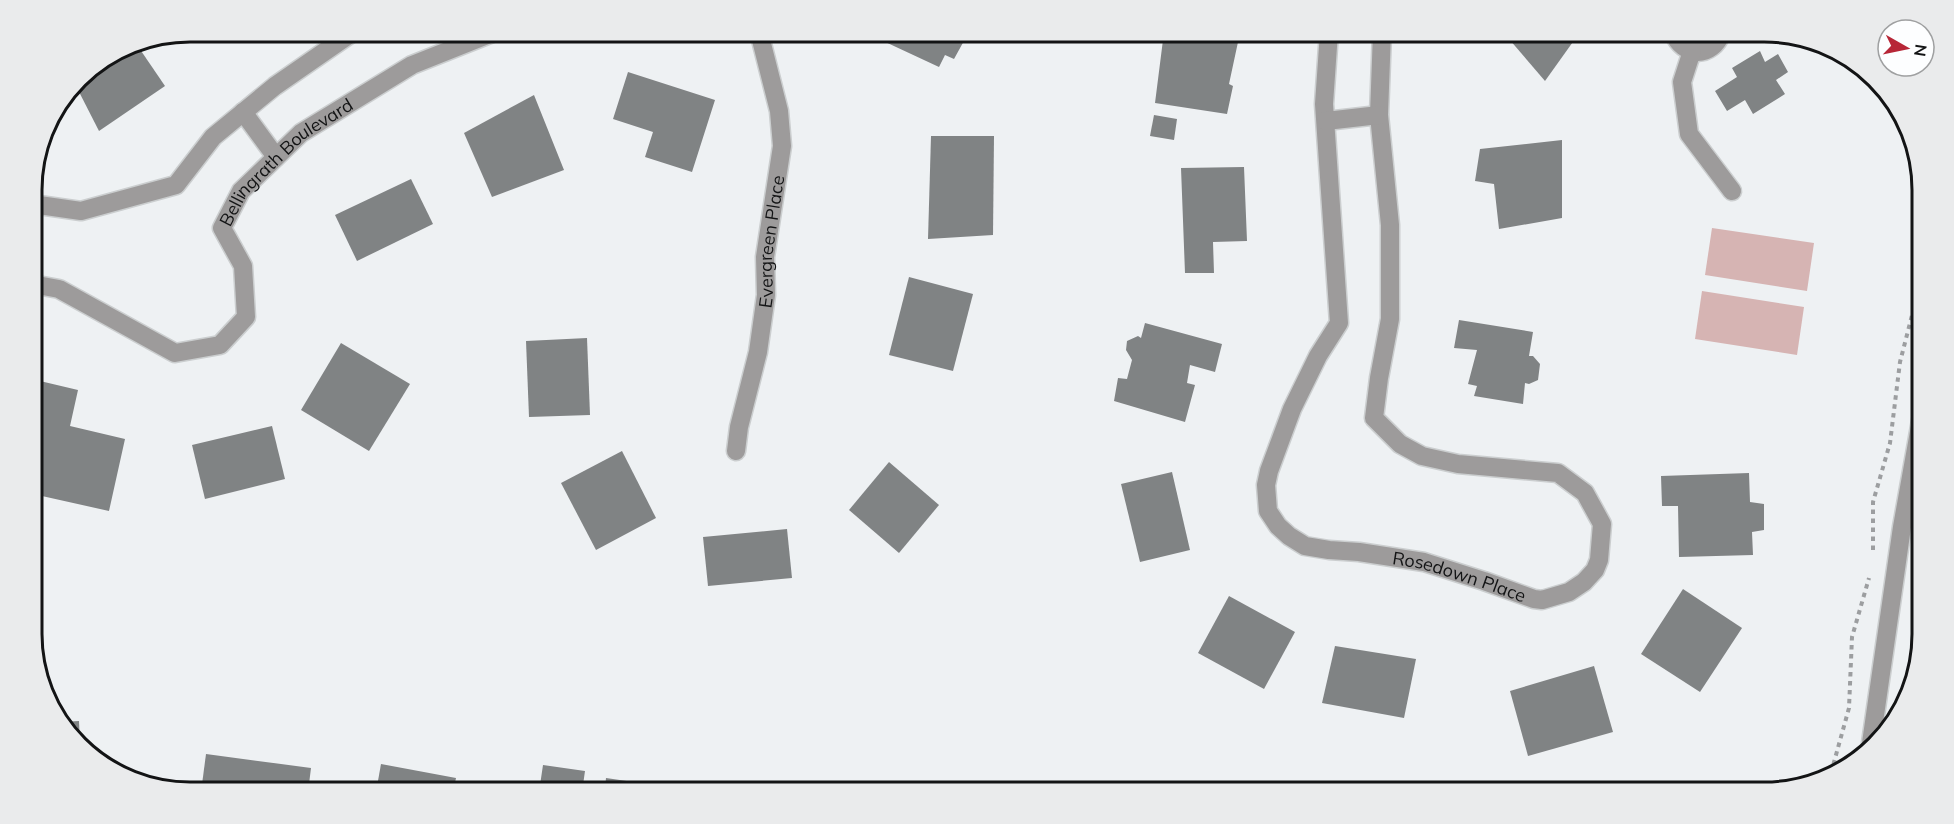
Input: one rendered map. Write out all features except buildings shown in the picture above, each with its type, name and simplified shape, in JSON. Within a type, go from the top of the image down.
[{"type":"street","points":[[42,205],[81,211],[176,184],[213,136],[274,87],[339,42]]},
{"type":"street","name":"Bellingrath Boulevard","points":[[42,286],[59,289],[175,353],[220,345],[246,317],[243,266],[222,228],[241,191],[301,133],[412,65],[470,42]]},
{"type":"street","name":"Evergreen Place","points":[[736,451],[739,427],[758,352],[766,295],[765,257],[782,146],[780,111],[762,42]]},
{"type":"street","name":"Rosedown Place","points":[[1328,42],[1324,104],[1339,322],[1318,356],[1292,409],[1269,471],[1266,485],[1268,510],[1278,526],[1305,546],[1425,562],[1534,599],[1542,600],[1569,592],[1584,582],[1595,570],[1599,561],[1602,524],[1585,493],[1558,473],[1458,464],[1422,456],[1400,444],[1374,418],[1390,319],[1390,225],[1379,115],[1382,42]]},
{"type":"street","points":[[1678,42],[1692,51],[1702,52],[1717,42]]},
{"type":"street","points":[[1692,51],[1682,82],[1689,134],[1732,191]]},
{"type":"street","points":[[243,112],[276,157]]},
{"type":"street","points":[[1326,121],[1379,115]]},
{"type":"street","points":[[1872,735],[1912,471]]},
{"type":"path","points":[[1873,553],[1874,502],[1890,443],[1900,362],[1912,315]]},
{"type":"path","points":[[1833,764],[1849,708],[1852,637],[1870,574]]},
{"type":"shaded area","points":[[1712,228],[1814,243],[1807,291],[1705,275]]},
{"type":"shaded area","points":[[1702,291],[1804,307],[1797,355],[1695,339]]}]
